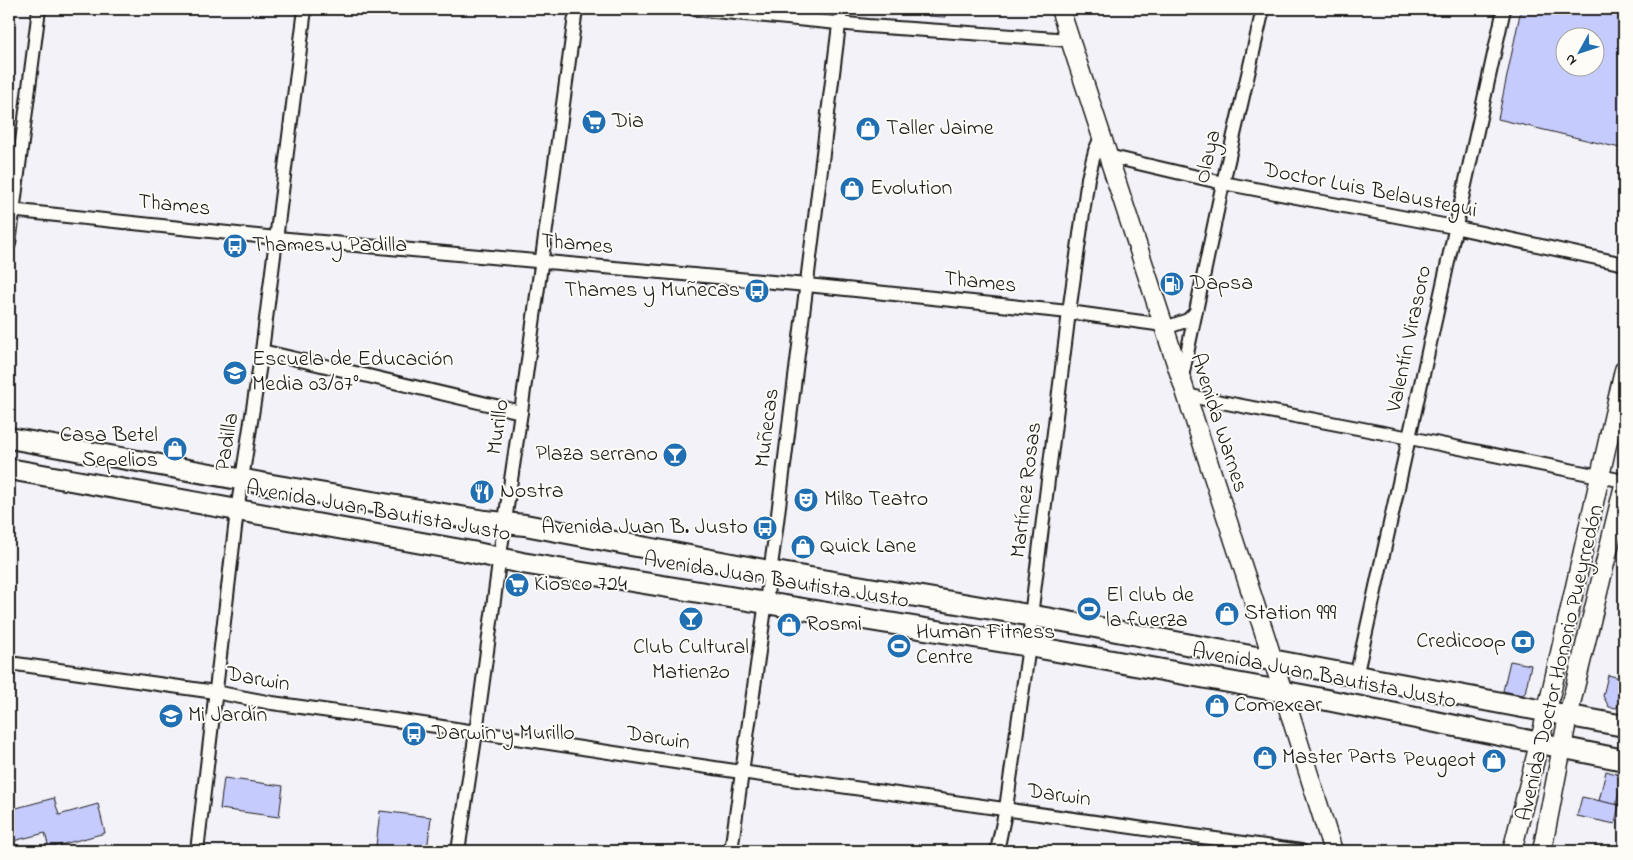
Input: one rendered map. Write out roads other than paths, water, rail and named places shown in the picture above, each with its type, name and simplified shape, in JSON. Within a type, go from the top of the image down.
[{"type":"main road","name":"Avenida Warnes","points":[[1060,9],[1273,661],[1333,851]]},
{"type":"main road","name":"Avenida Doctor Honorio Pueyrredón","points":[[1512,851],[1540,743],[1624,370]]},
{"type":"main road","name":"Avenida Juan Bautista Justo","points":[[9,438],[242,480],[485,521],[505,522],[769,571],[1031,616],[1624,726]]},
{"type":"main road","name":"Avenida Juan Bautista Justo","points":[[9,469],[500,559],[1029,646],[1282,692],[1624,760]]},
{"type":"main road","name":"Avenida Doctor Honorio Pueyrredón","points":[[1543,845],[1568,716],[1624,483]]},
{"type":"main road","points":[[1518,831],[1518,838],[1521,844],[1527,848],[1543,845]]},
{"type":"street","points":[[9,244],[11,210],[39,9]]},
{"type":"street","name":"Padilla","points":[[197,851],[237,511],[262,351],[305,9]]},
{"type":"street","name":"Murillo","points":[[458,851],[522,412],[576,9]]},
{"type":"street","points":[[694,9],[839,24],[1070,40]]},
{"type":"street","name":"Muñecas","points":[[731,851],[842,9]]},
{"type":"street","name":"Olaya","points":[[1183,389],[1194,314],[1263,9]]},
{"type":"street","name":"Valentín Virasoro","points":[[1356,677],[1410,438],[1454,227],[1504,9]]},
{"type":"street","name":"Martínez Rosas","points":[[997,851],[1006,808],[1029,646],[1031,616],[1069,312],[1088,178],[1095,151],[1102,135]]},
{"type":"street","name":"Doctor Luis Belaustegui","points":[[1108,156],[1223,183],[1454,227],[1624,264]]},
{"type":"street","name":"Thames","points":[[11,210],[277,238],[807,285],[1069,312],[1162,325]]},
{"type":"street","points":[[1141,322],[1151,316],[1156,306]]},
{"type":"street","points":[[1162,325],[1180,324],[1194,314]]},
{"type":"street","points":[[262,351],[522,412]]},
{"type":"street","points":[[1183,389],[1410,438],[1600,476],[1624,483]]},
{"type":"street","name":"Darwin","points":[[9,664],[215,692],[272,703],[741,772],[1301,851]]},
{"type":"place","name":"Dia","points":[[594,122]]},
{"type":"place","name":"Taller Jaime","points":[[868,129]]},
{"type":"place","name":"Evolution","points":[[852,189]]},
{"type":"place","name":"Thames y Padilla","points":[[235,246]]},
{"type":"place","name":"Dapsa","points":[[1172,284]]},
{"type":"place","name":"Thames y Muñecas","points":[[757,291]]},
{"type":"place","name":"Escuela de Educación Media 03/07°","points":[[235,373]]},
{"type":"place","name":"Casa Betel Sepelios","points":[[175,449]]},
{"type":"place","name":"Plaza serrano","points":[[675,455]]},
{"type":"place","name":"Nostra","points":[[482,492]]},
{"type":"place","name":"Mil80 Teatro","points":[[806,500]]},
{"type":"place","name":"Avenida Juan B. Justo","points":[[765,528]]},
{"type":"place","name":"Quick Lane","points":[[803,547]]},
{"type":"place","name":"Kiosco 724","points":[[517,585]]},
{"type":"place","name":"El club de la fuerza","points":[[1089,609]]},
{"type":"place","name":"Station 999","points":[[1227,614]]},
{"type":"place","name":"Club Cultural Matienzo","points":[[691,619]]},
{"type":"place","name":"Rosmi","points":[[789,625]]},
{"type":"place","name":"Credicoop","points":[[1523,642]]},
{"type":"place","name":"Human Fitness Centre","points":[[899,646]]},
{"type":"place","name":"Comexcar","points":[[1217,706]]},
{"type":"place","name":"Mi Jardín","points":[[171,716]]},
{"type":"place","name":"Darwin y Murillo","points":[[414,734]]},
{"type":"place","name":"Master Parts","points":[[1265,758]]},
{"type":"place","name":"Peugeot","points":[[1494,761]]}]
